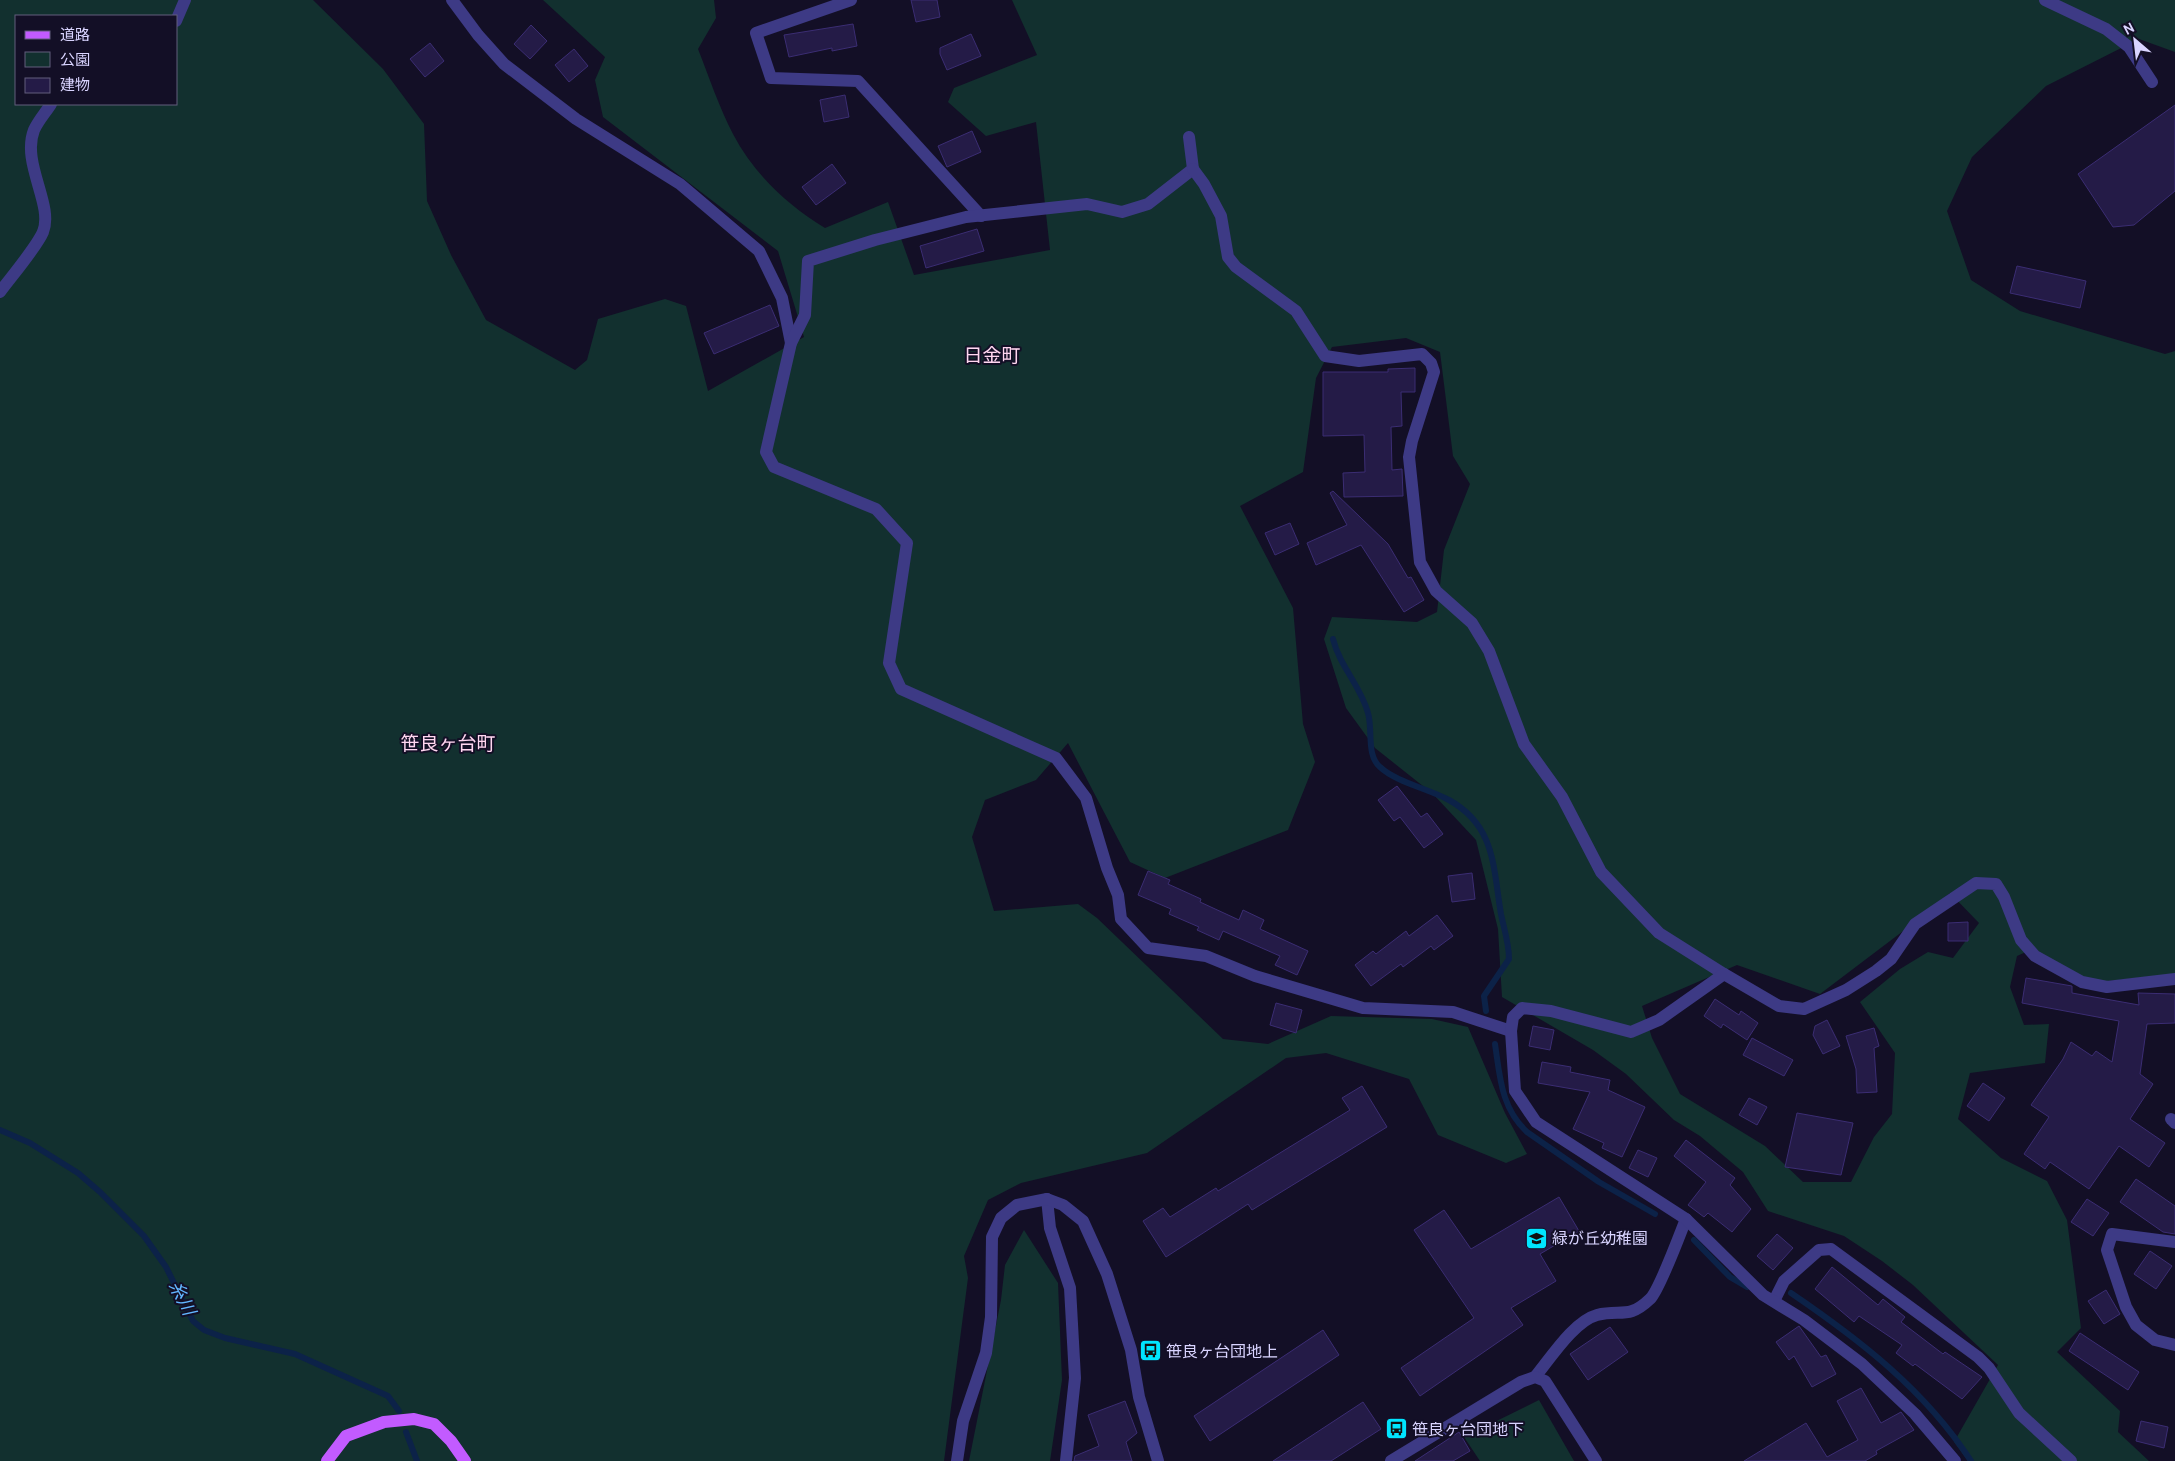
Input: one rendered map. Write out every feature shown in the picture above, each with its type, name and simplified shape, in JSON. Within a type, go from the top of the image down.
[{"type":"main road","points":[[327,1461],[346,1436],[384,1422],[414,1419],[434,1424],[451,1441],[465,1461]]},
{"type":"street","points":[[178,16],[185,0]]},
{"type":"street","points":[[452,0],[478,36],[504,64],[576,119],[680,184],[759,251],[782,298],[791,343]]},
{"type":"street","points":[[851,0],[756,33],[771,78],[858,81],[980,216]]},
{"type":"street","points":[[2045,0],[2106,29],[2128,47],[2152,82]]},
{"type":"street","points":[[0,292],[43,232],[45,215],[32,166],[32,149],[34,130],[50,105]]},
{"type":"street","points":[[1190,137],[1192,169],[1204,184],[1221,216],[1228,256],[1236,267],[1296,311],[1324,356],[1359,361],[1422,354],[1431,363],[1434,372],[1412,441],[1409,457],[1420,562],[1436,591],[1472,624],[1490,651],[1524,744],[1562,797],[1601,872],[1659,933],[1779,1006],[1804,1009],[1846,990],[1876,970],[1891,959],[1914,924],[1976,883],[1996,884],[2004,897],[2021,940],[2035,956],[2082,982],[2107,986],[2175,979]]},
{"type":"street","points":[[1192,169],[1148,204],[1122,212],[1087,204],[980,216],[875,240],[808,261],[806,315],[791,343],[766,452],[774,467],[876,508],[907,544],[889,663],[901,689],[1056,758],[1086,798],[1106,868],[1118,895],[1122,919],[1148,948],[1206,956],[1255,976],[1362,1008],[1453,1012],[1511,1031]]},
{"type":"street","points":[[1724,974],[1658,1020],[1632,1032],[1551,1011],[1522,1008],[1513,1017],[1511,1031],[1515,1091],[1536,1122],[1686,1219],[1763,1295],[1804,1320],[1862,1364],[1915,1414],[1955,1461]]},
{"type":"street","points":[[957,1461],[963,1421],[986,1353],[991,1317],[992,1237],[1001,1218],[1017,1205],[1047,1199],[1063,1205],[1083,1221],[1107,1274],[1131,1350],[1139,1398],[1158,1461]]},
{"type":"street","points":[[1047,1199],[1050,1228],[1070,1288],[1075,1378],[1066,1461]]},
{"type":"street","points":[[1391,1461],[1521,1382],[1535,1377],[1574,1330],[1585,1322],[1597,1315],[1628,1314],[1652,1298],[1686,1219]]},
{"type":"street","points":[[2175,1242],[2112,1234],[2108,1250],[2126,1307],[2136,1325],[2155,1340],[2175,1345]]},
{"type":"street","points":[[1774,1301],[1784,1281],[1819,1250],[1831,1249],[1978,1358],[2019,1413],[2071,1461]]},
{"type":"street","points":[[1535,1377],[1546,1381],[1596,1461]]},
{"type":"green space","points":[[0,0],[313,0],[383,69],[424,124],[427,201],[451,255],[486,320],[575,370],[587,360],[598,319],[665,299],[686,306],[708,391],[804,337],[778,251],[603,117],[595,80],[605,57],[543,0],[714,0],[716,18],[698,49],[728,124],[741,149],[761,175],[785,199],[825,228],[888,202],[914,275],[1050,250],[1036,122],[986,136],[948,102],[954,88],[1037,55],[1012,0],[2175,0],[2175,52],[2139,39],[2046,86],[1972,157],[1947,211],[1971,280],[2020,311],[2165,354],[2175,351],[2175,974],[2090,983],[2028,951],[2017,956],[2010,987],[2024,1025],[2049,1024],[2045,1063],[1970,1073],[1958,1119],[2001,1158],[2047,1181],[2067,1220],[2081,1328],[2057,1352],[2120,1411],[2118,1432],[2149,1461],[1968,1461],[1954,1442],[1998,1365],[1913,1285],[1882,1261],[1844,1236],[1768,1211],[1743,1172],[1700,1136],[1674,1120],[1626,1074],[1593,1050],[1502,997],[1498,929],[1476,840],[1433,794],[1375,748],[1346,708],[1324,639],[1332,617],[1417,622],[1437,612],[1444,550],[1470,484],[1453,456],[1440,352],[1406,338],[1332,347],[1316,378],[1303,472],[1240,506],[1293,608],[1303,724],[1315,762],[1288,830],[1165,878],[1130,862],[1068,743],[1036,780],[985,800],[972,837],[994,911],[1078,904],[1097,918],[1223,1039],[1268,1044],[1331,1016],[1432,1019],[1468,1027],[1505,1113],[1527,1154],[1506,1163],[1438,1135],[1409,1079],[1326,1053],[1286,1058],[1147,1153],[1021,1183],[988,1200],[964,1256],[968,1278],[944,1461],[0,1461]],"holes":[[[1950,893],[1979,923],[1953,958],[1928,952],[1900,969],[1860,1002],[1895,1053],[1892,1114],[1874,1137],[1851,1182],[1803,1182],[1765,1146],[1680,1094],[1652,1038],[1642,1006],[1737,965],[1820,994],[1923,916]]]},
{"type":"green space","points":[[1024,1230],[1058,1283],[1062,1380],[1050,1461],[969,1461],[1001,1300],[1005,1265]]},
{"type":"green space","points":[[1539,1400],[1574,1461],[1480,1461],[1464,1437]]},
{"type":"building","points":[[911,0],[937,0],[940,17],[916,22]]},
{"type":"building","points":[[853,24],[857,46],[832,51],[832,48],[789,57],[784,35]]},
{"type":"building","points":[[531,25],[547,41],[530,59],[514,44]]},
{"type":"building","points":[[971,34],[981,56],[947,70],[940,54],[940,48]]},
{"type":"building","points":[[430,43],[444,61],[425,77],[410,59]]},
{"type":"building","points":[[574,49],[588,66],[569,82],[555,65]]},
{"type":"building","points":[[845,95],[849,117],[824,122],[820,100]]},
{"type":"building","points":[[2175,105],[2175,191],[2134,225],[2113,227],[2078,174]]},
{"type":"building","points":[[972,131],[981,152],[947,167],[938,146]]},
{"type":"building","points":[[832,164],[846,183],[816,205],[802,187]]},
{"type":"building","points":[[977,229],[984,251],[926,268],[920,246]]},
{"type":"building","points":[[2017,266],[2086,281],[2080,308],[2010,293]]},
{"type":"building","points":[[770,305],[779,326],[714,354],[704,333]]},
{"type":"building","points":[[1415,368],[1415,392],[1401,392],[1402,426],[1391,427],[1392,470],[1402,469],[1403,496],[1344,497],[1343,473],[1365,472],[1364,435],[1323,436],[1323,372],[1388,372],[1388,369]]},
{"type":"building","points":[[1333,491],[1388,544],[1408,578],[1411,577],[1424,600],[1404,612],[1361,545],[1316,565],[1307,543],[1347,525],[1330,493]]},
{"type":"building","points":[[1290,523],[1299,544],[1275,555],[1265,533]]},
{"type":"building","points":[[1397,786],[1421,817],[1427,813],[1443,834],[1424,848],[1400,817],[1394,821],[1378,800]]},
{"type":"building","points":[[1148,871],[1170,880],[1168,884],[1201,899],[1200,902],[1239,920],[1243,910],[1264,920],[1260,929],[1308,951],[1297,975],[1275,965],[1280,956],[1223,931],[1219,940],[1197,930],[1199,927],[1169,914],[1171,909],[1138,895]]},
{"type":"building","points":[[1472,873],[1475,899],[1452,902],[1448,876]]},
{"type":"building","points":[[1437,915],[1453,936],[1434,950],[1431,946],[1403,967],[1401,964],[1371,986],[1355,965],[1373,951],[1376,954],[1406,931],[1409,936]]},
{"type":"building","points":[[1968,922],[1968,941],[1948,941],[1948,923]]},
{"type":"building","points":[[2026,978],[2072,986],[2072,993],[2139,1005],[2138,993],[2175,994],[2175,1023],[2147,1024],[2140,1074],[2153,1084],[2130,1119],[2165,1143],[2149,1167],[2119,1146],[2089,1189],[2050,1162],[2045,1169],[2024,1154],[2049,1117],[2031,1105],[2063,1059],[2071,1042],[2092,1056],[2096,1051],[2112,1062],[2119,1021],[2022,1003]]},
{"type":"building","points":[[1715,999],[1739,1015],[1741,1011],[1758,1023],[1747,1040],[1723,1024],[1721,1028],[1704,1016]]},
{"type":"building","points":[[1276,1003],[1302,1010],[1296,1033],[1270,1025]]},
{"type":"building","points":[[1827,1020],[1840,1046],[1823,1054],[1813,1035],[1815,1026]]},
{"type":"building","points":[[1533,1026],[1554,1030],[1550,1050],[1529,1046]]},
{"type":"building","points":[[1874,1028],[1879,1046],[1874,1048],[1877,1092],[1857,1093],[1856,1069],[1846,1036]]},
{"type":"building","points":[[1752,1038],[1793,1060],[1784,1076],[1743,1055]]},
{"type":"building","points":[[1542,1062],[1571,1067],[1570,1072],[1610,1080],[1608,1090],[1645,1107],[1622,1157],[1602,1148],[1604,1143],[1573,1129],[1590,1092],[1538,1083]]},
{"type":"building","points":[[1983,1083],[2005,1098],[1989,1121],[1967,1106]]},
{"type":"building","points":[[1362,1086],[1387,1127],[1252,1210],[1248,1204],[1166,1257],[1143,1221],[1163,1208],[1170,1217],[1216,1188],[1218,1191],[1350,1110],[1342,1098]]},
{"type":"building","points":[[1749,1098],[1767,1107],[1757,1125],[1739,1115]]},
{"type":"building","points":[[1797,1113],[1853,1123],[1841,1175],[1785,1167]]},
{"type":"building","points":[[1686,1140],[1735,1178],[1730,1185],[1751,1209],[1732,1232],[1708,1213],[1704,1217],[1688,1205],[1706,1182],[1674,1156]]},
{"type":"building","points":[[1638,1150],[1657,1158],[1648,1177],[1629,1168]]},
{"type":"building","points":[[2136,1179],[2175,1206],[2175,1234],[2163,1232],[2120,1202]]},
{"type":"building","points":[[1559,1197],[1579,1231],[1540,1254],[1556,1281],[1511,1308],[1523,1325],[1420,1396],[1401,1368],[1474,1318],[1414,1230],[1444,1210],[1471,1249]]},
{"type":"building","points":[[2087,1199],[2109,1213],[2093,1236],[2071,1222]]},
{"type":"building","points":[[1777,1234],[1793,1248],[1773,1270],[1757,1256]]},
{"type":"building","points":[[2150,1251],[2172,1266],[2156,1289],[2134,1274]]},
{"type":"building","points":[[1832,1267],[1878,1305],[1883,1299],[1905,1317],[1901,1322],[1943,1354],[1945,1352],[1982,1377],[1962,1399],[1915,1364],[1913,1366],[1896,1353],[1902,1345],[1859,1316],[1854,1322],[1815,1289]]},
{"type":"building","points":[[2106,1290],[2120,1314],[2104,1324],[2088,1301]]},
{"type":"building","points":[[1799,1326],[1821,1357],[1826,1355],[1836,1374],[1812,1387],[1794,1356],[1789,1360],[1776,1342]]},
{"type":"building","points":[[1610,1327],[1628,1352],[1588,1380],[1570,1354]]},
{"type":"building","points":[[1323,1330],[1339,1355],[1210,1441],[1194,1416]]},
{"type":"building","points":[[2080,1333],[2139,1372],[2128,1390],[2069,1351]]},
{"type":"building","points":[[1861,1388],[1881,1423],[1901,1412],[1914,1430],[1876,1451],[1877,1454],[1865,1461],[1744,1461],[1806,1423],[1827,1457],[1858,1440],[1837,1401]]},
{"type":"building","points":[[1125,1401],[1137,1433],[1126,1442],[1132,1461],[1074,1461],[1075,1456],[1099,1446],[1088,1415]]},
{"type":"building","points":[[1363,1402],[1381,1429],[1331,1461],[1273,1461]]},
{"type":"building","points":[[2141,1421],[2168,1427],[2164,1448],[2136,1441]]},
{"type":"building","points":[[1459,1432],[1470,1451],[1453,1461],[1415,1461]]},
{"type":"waterway","points":[[1333,639],[1340,659],[1365,703],[1369,720],[1371,749],[1376,762],[1395,777],[1441,796],[1464,810],[1476,822],[1490,849],[1509,959],[1484,996],[1486,1011]]},
{"type":"waterway","points":[[1495,1044],[1503,1091],[1518,1123],[1527,1132],[1599,1182],[1655,1214]]},
{"type":"waterway","name":"糸川","points":[[0,1130],[30,1143],[78,1173],[100,1192],[144,1236],[166,1267],[193,1321],[204,1330],[225,1338],[295,1354],[388,1396],[399,1411]]},
{"type":"waterway","points":[[1694,1240],[1730,1277],[1747,1287]]},
{"type":"waterway","points":[[1791,1293],[1842,1329],[1890,1368],[1933,1411],[1971,1461]]},
{"type":"waterway","name":"糸川","points":[[406,1432],[417,1461]]},
{"type":"place","name":"緑が丘幼稚園","points":[[1536,1238]]},
{"type":"place","name":"笹良ヶ台団地上","points":[[1150,1351]]},
{"type":"place","name":"笹良ヶ台団地下","points":[[1396,1429]]},
{"type":"district","name":"日金町","points":[[992,355]]},
{"type":"district","name":"笹良ヶ台町","points":[[448,743]]}]
